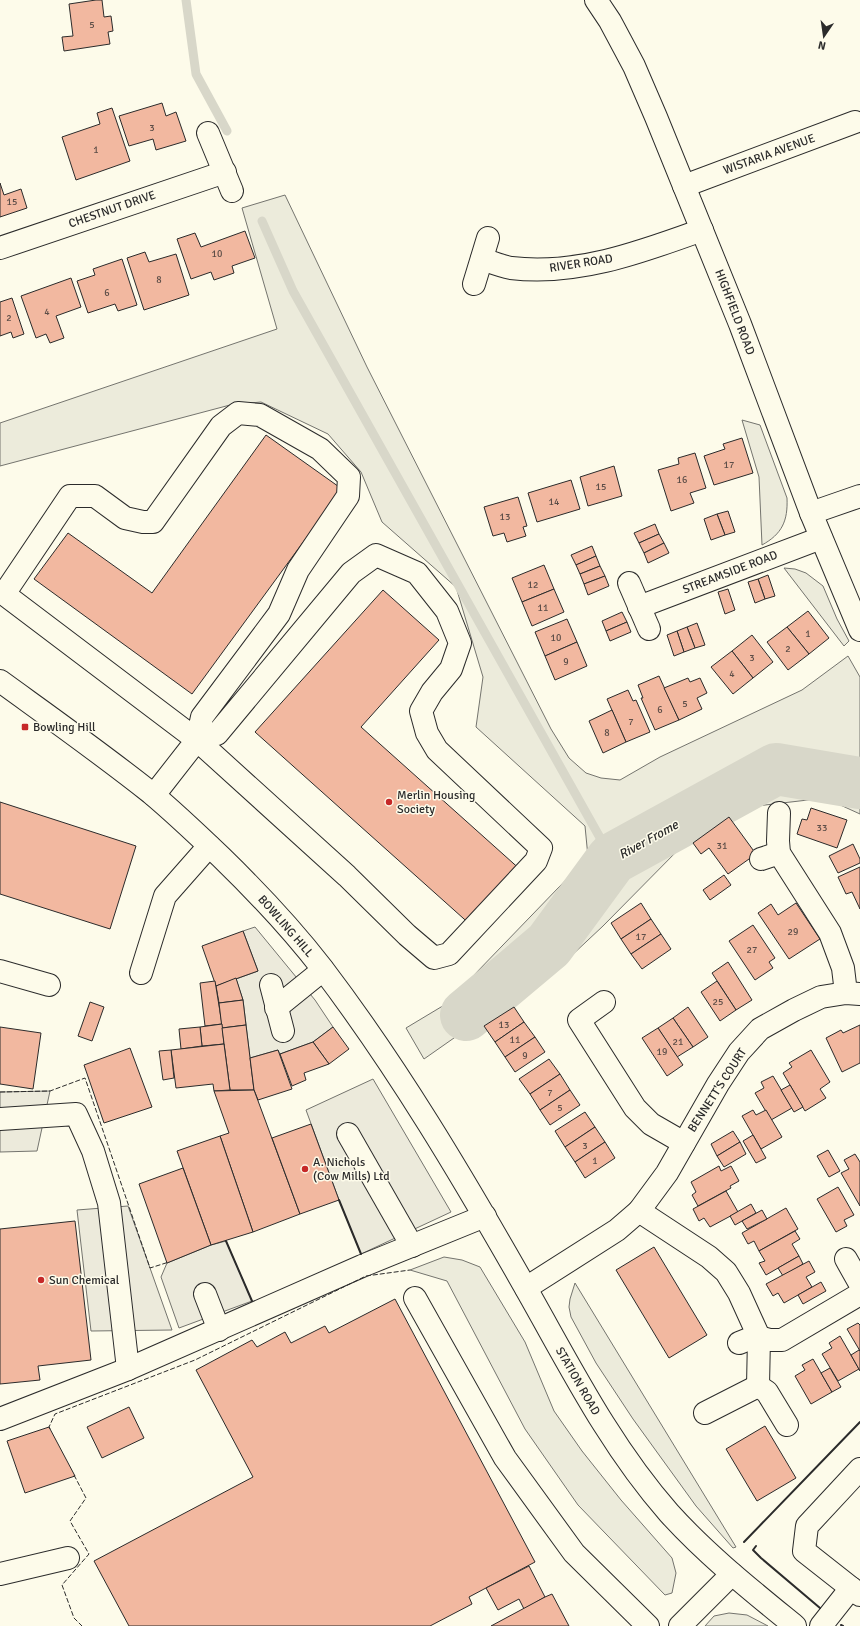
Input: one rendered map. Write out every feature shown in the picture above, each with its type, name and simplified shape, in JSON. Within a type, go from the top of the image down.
[{"type":"street","name":"HIGHFIELD ROAD","points":[[596,0],[610,21],[634,66],[740,324],[811,513],[860,630]]},
{"type":"street","name":"WISTARIA AVENUE","points":[[684,186],[855,122]]},
{"type":"street","name":"CHESTNUT DRIVE","points":[[0,248],[229,181],[208,133]]},
{"type":"street","name":"RIVER ROAD","points":[[482,260],[510,268],[540,269],[569,267],[605,262],[702,230]]},
{"type":"street","points":[[474,284],[488,238]]},
{"type":"street","points":[[154,795],[197,740],[202,717],[279,614],[298,570],[348,496],[349,477],[320,449],[260,415],[238,413],[221,426],[153,522],[143,522],[125,518],[95,496],[70,496],[2,593],[197,740],[347,876],[407,935],[434,958],[449,954],[536,862],[541,848],[437,750],[427,733],[421,711],[432,692],[451,669],[460,643],[447,611],[417,573],[376,555],[351,573],[217,734],[197,740]]},
{"type":"street","points":[[811,513],[860,496]]},
{"type":"street","name":"STREAMSIDE ROAD","points":[[639,607],[821,538]]},
{"type":"street","points":[[629,583],[649,629]]},
{"type":"street","name":"BOWLING HILL","points":[[0,681],[154,795],[209,846],[280,917],[323,970],[370,1035],[411,1096]]},
{"type":"street","points":[[779,814],[778,841],[770,856],[830,933],[853,993]]},
{"type":"street","points":[[141,973],[165,896],[209,846]]},
{"type":"street","points":[[276,1008],[323,970]]},
{"type":"street","points":[[0,971],[49,985]]},
{"type":"street","points":[[271,985],[283,1031]]},
{"type":"street","name":"BENNETT'S COURT","points":[[526,1288],[617,1230],[639,1211],[667,1173],[739,1052],[760,1029],[821,997],[853,993]]},
{"type":"street","name":"BENNETT'S COURT","points":[[604,1002],[578,1020],[635,1108],[651,1124],[684,1143]]},
{"type":"street","name":"STATION ROAD","points":[[411,1096],[485,1216],[595,1413],[630,1464],[668,1511],[697,1542],[732,1574],[795,1626]]},
{"type":"street","points":[[0,1119],[76,1114],[93,1151],[109,1203],[128,1369]]},
{"type":"street","points":[[348,1134],[412,1246]]},
{"type":"street","points":[[639,1211],[709,1257],[726,1272],[739,1293],[758,1386],[767,1392],[787,1424]]},
{"type":"street","points":[[0,1419],[128,1369],[362,1266],[485,1216]]},
{"type":"street","points":[[846,1259],[860,1284]]},
{"type":"street","points":[[205,1294],[219,1330]]},
{"type":"street","points":[[749,1340],[782,1340],[860,1294]]},
{"type":"street","points":[[415,1298],[505,1458],[574,1553],[648,1626]]},
{"type":"street","points":[[705,1413],[758,1386]]},
{"type":"street","points":[[821,1626],[855,1591],[804,1550],[808,1526],[860,1469]]},
{"type":"street","points":[[0,1574],[68,1558]]},
{"type":"street","points":[[680,1626],[732,1574]]},
{"type":"shaded area","points":[[285,195],[367,367],[551,729],[569,758],[586,773],[601,778],[620,780],[660,757],[802,690],[848,656],[860,677],[860,814],[825,798],[731,809],[683,845],[603,926],[571,956],[424,1059],[406,1028],[446,1004],[588,857],[585,826],[476,727],[483,677],[456,587],[382,522],[361,472],[328,434],[261,402],[230,405],[0,466],[0,423],[277,329],[242,208]]},
{"type":"shaded area","points":[[742,420],[760,425],[787,498],[785,520],[782,526],[769,541],[762,545],[759,477]]},
{"type":"shaded area","points":[[784,568],[795,569],[806,573],[823,586],[837,619],[849,641],[844,646]]},
{"type":"shaded area","points":[[255,927],[315,1000],[333,1027],[313,1042],[280,1054],[278,1050],[250,1058],[243,1000],[236,979],[258,971],[243,931]]},
{"type":"shaded area","points":[[373,1079],[451,1212],[361,1254],[339,1200],[306,1110]]},
{"type":"shaded area","points":[[50,1091],[37,1151],[0,1152],[0,1092]]},
{"type":"shaded area","points":[[128,1206],[172,1330],[91,1331],[77,1210]]},
{"type":"shaded area","points":[[226,1241],[252,1301],[179,1328],[161,1277],[167,1263],[211,1245]]},
{"type":"shaded area","points":[[444,1257],[462,1260],[480,1267],[525,1342],[554,1411],[582,1451],[621,1500],[672,1558],[676,1573],[672,1593],[665,1595],[578,1505],[525,1429],[447,1281],[410,1270]]},
{"type":"shaded area","points":[[575,1283],[736,1547],[733,1548],[696,1506],[633,1419],[596,1363],[571,1317],[569,1307]]},
{"type":"shaded area","points":[[729,1613],[747,1615],[768,1626],[705,1626],[714,1616]]},
{"type":"building","points":[[102,0],[104,17],[111,16],[113,31],[108,32],[110,44],[64,51],[62,37],[73,36],[69,4]]},
{"type":"building","points":[[162,103],[166,116],[176,112],[186,141],[156,150],[153,139],[129,146],[119,116]]},
{"type":"building","points":[[112,108],[130,161],[76,180],[62,137],[100,124],[97,113]]},
{"type":"building","points":[[0,183],[4,195],[21,189],[27,208],[0,217]]},
{"type":"building","points":[[245,231],[255,258],[232,266],[234,273],[214,280],[211,272],[191,279],[177,239],[195,233],[201,247]]},
{"type":"building","points":[[145,252],[149,262],[176,254],[189,295],[144,310],[127,258]]},
{"type":"building","points":[[122,259],[137,305],[118,311],[115,304],[88,313],[77,281],[95,275],[93,269]]},
{"type":"building","points":[[71,278],[81,307],[56,316],[64,338],[50,343],[46,334],[36,338],[21,296]]},
{"type":"building","points":[[12,298],[24,334],[13,338],[11,332],[0,336],[0,302]]},
{"type":"building","points":[[266,435],[342,489],[192,694],[34,579],[68,533],[152,593]]},
{"type":"building","points":[[742,438],[753,473],[714,485],[704,456],[725,449],[723,444]]},
{"type":"building","points":[[695,453],[706,488],[690,493],[694,503],[671,511],[658,470],[679,464],[678,458]]},
{"type":"building","points":[[614,466],[622,496],[588,506],[580,477]]},
{"type":"building","points":[[571,480],[580,509],[537,522],[528,493]]},
{"type":"building","points":[[518,497],[527,526],[523,527],[526,536],[507,542],[504,533],[493,536],[484,507]]},
{"type":"building","points":[[728,511],[735,532],[725,535],[717,514]]},
{"type":"building","points":[[717,514],[725,535],[711,540],[704,519]]},
{"type":"building","points":[[655,524],[659,534],[639,543],[634,533]]},
{"type":"building","points":[[659,534],[664,543],[644,553],[639,543]]},
{"type":"building","points":[[664,543],[669,553],[648,563],[644,553]]},
{"type":"building","points":[[592,546],[596,556],[576,565],[571,555]]},
{"type":"building","points":[[596,556],[600,566],[580,574],[576,565]]},
{"type":"building","points":[[544,565],[554,589],[522,602],[512,578]]},
{"type":"building","points":[[600,566],[605,576],[584,584],[580,574]]},
{"type":"building","points":[[768,575],[775,596],[765,599],[758,579]]},
{"type":"building","points":[[605,576],[609,586],[588,595],[584,584]]},
{"type":"building","points":[[758,579],[765,599],[755,603],[748,582]]},
{"type":"building","points":[[554,589],[564,612],[532,626],[522,602]]},
{"type":"building","points":[[728,589],[735,610],[725,614],[718,592]]},
{"type":"building","name":"Merlin Housing Society","points":[[383,590],[439,640],[361,727],[523,872],[473,927],[255,732]]},
{"type":"building","points":[[808,611],[829,638],[809,654],[787,627]]},
{"type":"building","points":[[622,612],[627,622],[606,631],[602,621]]},
{"type":"building","points":[[567,619],[577,642],[545,656],[535,632]]},
{"type":"building","points":[[627,622],[631,632],[610,641],[606,631]]},
{"type":"building","points":[[697,623],[705,645],[695,648],[687,627]]},
{"type":"building","points":[[687,627],[695,648],[684,652],[677,631]]},
{"type":"building","points":[[787,627],[809,654],[788,670],[767,642]]},
{"type":"building","points":[[677,631],[684,652],[674,656],[667,635]]},
{"type":"building","points":[[752,635],[773,662],[753,678],[732,651]]},
{"type":"building","points":[[577,642],[587,666],[555,680],[545,656]]},
{"type":"building","points":[[732,651],[753,678],[733,694],[711,667]]},
{"type":"building","points":[[659,676],[679,720],[655,730],[641,698],[643,698],[638,685]]},
{"type":"building","points":[[688,678],[690,682],[700,678],[707,693],[697,698],[702,709],[679,720],[664,688]]},
{"type":"building","points":[[628,690],[633,701],[636,700],[650,732],[626,742],[607,699]]},
{"type":"building","points":[[612,710],[626,742],[603,753],[589,721]]},
{"type":"building","points":[[0,802],[136,846],[110,929],[0,894]]},
{"type":"building","points":[[811,808],[847,820],[837,848],[797,834],[802,819],[807,820]]},
{"type":"building","points":[[729,817],[756,854],[728,874],[709,848],[701,854],[693,843]]},
{"type":"building","points":[[853,844],[860,859],[860,863],[838,873],[829,856]]},
{"type":"building","points":[[860,867],[860,909],[852,892],[846,894],[838,877]]},
{"type":"building","points":[[724,875],[731,885],[710,900],[703,890]]},
{"type":"building","points":[[641,903],[651,919],[621,939],[611,923]]},
{"type":"building","points":[[796,903],[820,939],[789,959],[758,913],[771,904],[778,915]]},
{"type":"building","points":[[651,919],[661,934],[631,954],[621,939]]},
{"type":"building","points":[[753,925],[775,958],[769,962],[773,968],[755,980],[729,941]]},
{"type":"building","points":[[243,931],[258,971],[216,986],[202,946]]},
{"type":"building","points":[[661,934],[671,949],[642,969],[631,954]]},
{"type":"building","points":[[728,962],[752,1000],[736,1010],[712,973]]},
{"type":"building","points":[[236,978],[243,1000],[219,1003],[216,986]]},
{"type":"building","points":[[215,981],[222,1024],[205,1026],[200,983]]},
{"type":"building","points":[[717,981],[736,1010],[720,1021],[701,992]]},
{"type":"building","points":[[243,1000],[246,1025],[222,1028],[219,1003]]},
{"type":"building","points":[[90,1002],[104,1007],[92,1041],[78,1036]]},
{"type":"building","points":[[514,1007],[524,1022],[495,1042],[484,1026]]},
{"type":"building","points":[[688,1007],[708,1037],[693,1047],[673,1018]]},
{"type":"building","points":[[673,1018],[693,1047],[677,1057],[658,1028]]},
{"type":"building","points":[[524,1022],[535,1037],[505,1057],[495,1042]]},
{"type":"building","points":[[222,1024],[224,1044],[202,1046],[200,1027]]},
{"type":"building","points":[[246,1025],[254,1090],[230,1090],[222,1028]]},
{"type":"building","points":[[860,1025],[860,1063],[842,1072],[826,1038],[841,1030],[843,1033]]},
{"type":"building","points":[[0,1027],[41,1033],[33,1089],[0,1084]]},
{"type":"building","points":[[200,1027],[202,1046],[181,1049],[179,1029]]},
{"type":"building","points":[[333,1027],[349,1049],[329,1064],[313,1042]]},
{"type":"building","points":[[658,1028],[683,1065],[667,1076],[642,1038]]},
{"type":"building","points":[[535,1037],[545,1052],[515,1072],[505,1057]]},
{"type":"building","points":[[313,1042],[329,1064],[304,1073],[306,1080],[292,1086],[280,1054]]},
{"type":"building","points":[[224,1044],[230,1090],[214,1091],[213,1084],[176,1088],[171,1050]]},
{"type":"building","points":[[130,1048],[152,1107],[104,1123],[84,1065]]},
{"type":"building","points":[[171,1050],[174,1078],[163,1080],[159,1051]]},
{"type":"building","points":[[278,1050],[292,1089],[258,1100],[254,1090],[250,1058]]},
{"type":"building","points":[[811,1050],[830,1082],[820,1089],[826,1098],[805,1111],[783,1073],[792,1067],[789,1063]]},
{"type":"building","points":[[549,1059],[560,1074],[530,1094],[519,1079]]},
{"type":"building","points":[[560,1074],[570,1090],[540,1110],[530,1094]]},
{"type":"building","points":[[773,1076],[792,1108],[771,1120],[755,1093],[764,1088],[761,1082]]},
{"type":"building","points":[[790,1085],[803,1107],[794,1112],[781,1090]]},
{"type":"building","points":[[254,1090],[300,1214],[253,1232],[220,1136],[229,1133],[214,1091]]},
{"type":"building","points":[[570,1090],[580,1105],[550,1125],[540,1110]]},
{"type":"building","points":[[753,1110],[756,1115],[766,1110],[782,1137],[761,1149],[742,1116]]},
{"type":"building","points":[[585,1112],[595,1127],[565,1147],[555,1131]]},
{"type":"building","name":"A. Nichols (Cow Mills) Ltd","points":[[311,1124],[339,1200],[300,1214],[272,1138]]},
{"type":"building","points":[[595,1127],[605,1142],[575,1162],[565,1147]]},
{"type":"building","points":[[733,1131],[740,1142],[717,1156],[711,1144]]},
{"type":"building","points":[[753,1135],[766,1158],[756,1163],[743,1141]]},
{"type":"building","points":[[220,1136],[253,1232],[211,1245],[177,1151]]},
{"type":"building","points":[[605,1142],[615,1158],[585,1178],[575,1162]]},
{"type":"building","points":[[740,1142],[746,1154],[724,1167],[717,1156]]},
{"type":"building","points":[[828,1150],[840,1171],[829,1177],[817,1156]]},
{"type":"building","points":[[855,1154],[860,1162],[860,1206],[841,1173],[849,1169],[844,1160]]},
{"type":"building","points":[[719,1166],[721,1171],[731,1166],[739,1181],[730,1186],[731,1188],[698,1206],[692,1195],[696,1192],[691,1182]]},
{"type":"building","points":[[183,1168],[211,1245],[167,1263],[139,1184]]},
{"type":"building","points":[[838,1187],[854,1215],[844,1220],[847,1226],[836,1232],[817,1199]]},
{"type":"building","points":[[726,1191],[738,1212],[710,1227],[704,1218],[699,1221],[693,1209]]},
{"type":"building","points":[[751,1204],[756,1213],[735,1225],[730,1216]]},
{"type":"building","points":[[786,1208],[798,1229],[759,1251],[754,1241],[748,1244],[742,1233]]},
{"type":"building","points":[[762,1210],[767,1219],[747,1229],[742,1221]]},
{"type":"building","name":"Sun Chemical","points":[[75,1221],[91,1360],[38,1366],[40,1380],[0,1384],[0,1229]]},
{"type":"building","points":[[795,1231],[800,1239],[792,1244],[799,1256],[766,1275],[759,1263],[765,1261],[759,1251]]},
{"type":"building","points":[[654,1247],[707,1335],[669,1358],[616,1270]]},
{"type":"building","points":[[799,1256],[803,1264],[783,1276],[778,1268]]},
{"type":"building","points":[[809,1261],[815,1272],[806,1277],[812,1287],[784,1303],[778,1293],[773,1296],[766,1284]]},
{"type":"building","points":[[821,1282],[826,1291],[803,1304],[798,1295]]},
{"type":"building","points":[[395,1299],[535,1562],[469,1597],[472,1604],[430,1626],[129,1626],[94,1561],[253,1477],[196,1370],[252,1340],[257,1347],[285,1332],[291,1343],[325,1326],[329,1333]]},
{"type":"building","points":[[858,1323],[860,1325],[860,1351],[847,1329]]},
{"type":"building","points":[[840,1336],[859,1369],[838,1381],[822,1354],[832,1348],[829,1343]]},
{"type":"building","points":[[859,1350],[860,1351],[860,1371],[851,1355]]},
{"type":"building","points":[[813,1359],[832,1392],[811,1404],[795,1376],[805,1370],[802,1365]]},
{"type":"building","points":[[830,1368],[841,1387],[832,1392],[821,1373]]},
{"type":"building","points":[[129,1407],[144,1438],[102,1458],[87,1427]]},
{"type":"building","points":[[765,1426],[796,1478],[757,1501],[726,1449]]},
{"type":"building","points":[[49,1427],[75,1476],[25,1493],[7,1441]]},
{"type":"building","points":[[529,1566],[545,1597],[524,1609],[519,1599],[498,1610],[486,1588]]},
{"type":"building","points":[[552,1594],[569,1626],[491,1626],[545,1597]]},
{"type":"waterway","points":[[186,0],[196,74],[227,131]]},
{"type":"waterway","points":[[262,221],[293,291],[612,859]]},
{"type":"waterway","name":"River Frome","points":[[466,1015],[549,945],[612,859],[776,769],[860,783]]},
{"type":"fence","points":[[0,1092],[50,1091],[85,1078],[150,1268],[169,1262]]},
{"type":"fence","points":[[50,1429],[49,1427],[55,1414],[195,1360],[366,1276],[410,1270]]},
{"type":"fence","points":[[74,1475],[86,1498],[70,1521],[89,1554],[62,1585],[74,1618],[82,1626]]},
{"type":"wall","points":[[339,1200],[361,1254]]},
{"type":"wall","points":[[226,1241],[252,1301]]},
{"type":"wall","points":[[744,1542],[860,1422]]},
{"type":"wall","points":[[756,1546],[753,1550],[761,1558],[820,1608]]},
{"type":"place","name":"Bowling Hill","points":[[25,727]]},
{"type":"place","name":"Merlin Housing Society","points":[[389,802]]},
{"type":"place","name":"A. Nichols (Cow Mills) Ltd","points":[[305,1169]]},
{"type":"place","name":"Sun Chemical","points":[[41,1280]]}]
